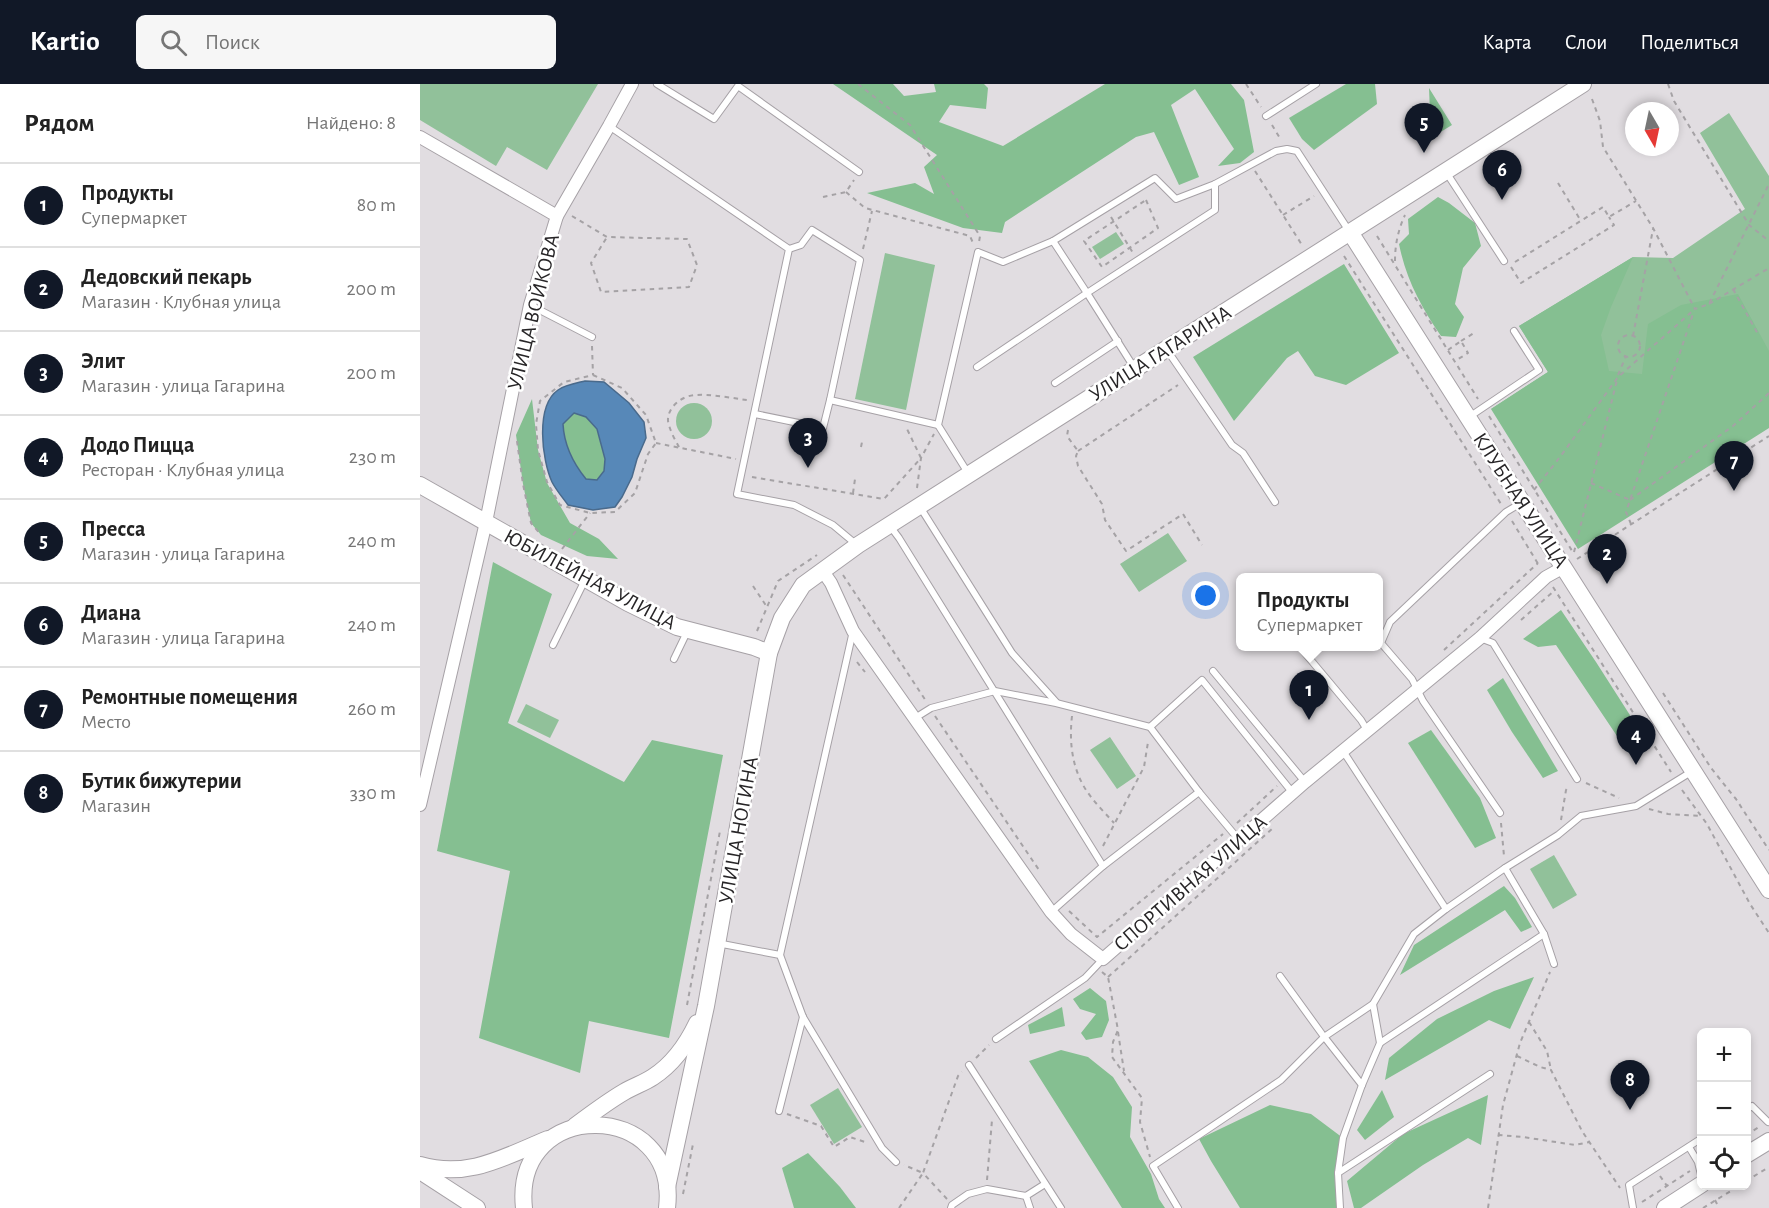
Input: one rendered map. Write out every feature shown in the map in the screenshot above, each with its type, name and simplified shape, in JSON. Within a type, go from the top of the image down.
[{"type":"street","name":"УЛИЦА ВОЙКОВА","points":[[420,805],[486,522],[530,305],[559,212],[632,84]]},
{"type":"street","name":"УЛИЦА ГАГАРИНА","points":[[769,653],[782,618],[803,585],[890,525],[918,499],[969,475],[1583,84]]},
{"type":"street","points":[[420,137],[559,212]]},
{"type":"street","name":"КЛУБНАЯ УЛИЦА","points":[[1350,232],[1521,503],[1573,564],[1692,771],[1769,890]]},
{"type":"street","name":"ЮБИЛЕЙНАЯ УЛИЦА","points":[[420,485],[585,579],[677,627],[769,653]]},
{"type":"street","name":"СПОРТИВНАЯ УЛИЦА","points":[[822,570],[831,583],[853,631],[1051,912],[1071,934],[1103,959],[1305,782],[1480,638],[1546,577],[1573,564]]},
{"type":"street","name":"УЛИЦА НОГИНА","points":[[706,1006],[769,653]]},
{"type":"street","points":[[573,1128],[597,1109],[653,1077],[668,1065],[682,1050],[706,1006]]},
{"type":"street","points":[[667,1208],[667,1186],[706,1006]]},
{"type":"street","points":[[420,1165],[441,1170],[469,1169],[496,1161],[573,1128],[585,1125],[610,1126],[634,1135],[648,1147],[659,1162],[667,1186]]},
{"type":"street","points":[[524,1208],[523,1194],[528,1169],[551,1138]]},
{"type":"street","points":[[1751,1152],[1769,1141]]},
{"type":"street","points":[[420,1171],[477,1208]]},
{"type":"street","points":[[1671,1206],[1697,1187]]},
{"type":"lane","points":[[657,84],[714,119],[738,86],[859,172]]},
{"type":"lane","points":[[1266,116],[1316,84]]},
{"type":"lane","points":[[609,126],[789,249]]},
{"type":"lane","points":[[936,429],[978,252],[1003,262],[1053,241],[1155,178],[1176,199],[1215,184],[1276,150],[1287,149],[1297,151],[1350,232]]},
{"type":"lane","points":[[1446,172],[1504,261]]},
{"type":"lane","points":[[977,367],[1215,210],[1215,184]]},
{"type":"lane","points":[[755,414],[823,428],[860,260],[812,230],[801,245],[789,249]]},
{"type":"lane","points":[[1053,241],[1135,369]]},
{"type":"lane","points":[[789,249],[737,494],[794,506],[833,525],[858,546]]},
{"type":"lane","points":[[530,305],[592,337]]},
{"type":"lane","points":[[1468,417],[1539,370],[1514,331]]},
{"type":"lane","points":[[1054,382],[1118,341]]},
{"type":"lane","points":[[1167,349],[1232,445],[1243,453],[1275,502]]},
{"type":"lane","points":[[830,400],[936,429],[969,475]]},
{"type":"lane","points":[[918,499],[1012,653],[1056,703]]},
{"type":"lane","points":[[1383,638],[1390,622],[1506,512],[1521,503]]},
{"type":"lane","points":[[890,525],[1103,866]]},
{"type":"lane","points":[[553,645],[585,579]]},
{"type":"lane","points":[[674,659],[688,630]]},
{"type":"lane","points":[[853,631],[780,955],[803,1017],[882,1148],[896,1162]]},
{"type":"lane","points":[[1480,638],[1493,643],[1577,778]]},
{"type":"lane","points":[[1383,645],[1412,679],[1423,701],[1500,813]]},
{"type":"lane","points":[[1303,651],[1367,730]]},
{"type":"lane","points":[[1213,671],[1305,782]]},
{"type":"lane","points":[[1150,727],[1202,680],[1293,793]]},
{"type":"lane","points":[[914,719],[931,708],[995,691],[1074,707],[1150,727],[1199,792],[1240,841]]},
{"type":"lane","points":[[1343,750],[1446,909]]},
{"type":"lane","points":[[1178,1208],[1153,1166],[1281,1080],[1324,1037],[1373,1004],[1414,934],[1505,868],[1558,835],[1581,816],[1636,806],[1692,771]]},
{"type":"lane","points":[[1051,912],[1103,866],[1199,792]]},
{"type":"lane","points":[[1505,868],[1544,934],[1554,964]]},
{"type":"lane","points":[[1340,1208],[1338,1173],[1343,1138],[1380,1043],[1544,934]]},
{"type":"lane","points":[[717,943],[780,955]]},
{"type":"lane","points":[[996,1039],[1085,978],[1103,959]]},
{"type":"lane","points":[[1280,976],[1362,1085]]},
{"type":"lane","points":[[1373,1004],[1380,1043]]},
{"type":"lane","points":[[779,1111],[803,1017]]},
{"type":"lane","points":[[969,1065],[1061,1208]]},
{"type":"lane","points":[[1338,1173],[1490,1074]]},
{"type":"lane","points":[[1751,1107],[1768,1122]]},
{"type":"lane","points":[[1632,1208],[1629,1185],[1697,1141]]},
{"type":"lane","points":[[1689,1147],[1697,1162]]},
{"type":"lane","points":[[952,1206],[968,1194],[987,1189],[1026,1196],[1045,1184]]},
{"type":"lane","points":[[1026,1196],[1030,1208]]},
{"type":"path","points":[[858,84],[910,125],[980,236],[978,252]]},
{"type":"path","points":[[1246,84],[1287,149]]},
{"type":"path","points":[[1668,84],[1674,101],[1749,225],[1769,241]]},
{"type":"path","points":[[1592,99],[1600,121],[1603,147],[1653,228],[1695,309],[1626,513],[1631,524]]},
{"type":"path","points":[[1251,164],[1302,245]]},
{"type":"path","points":[[823,197],[846,192],[859,172]]},
{"type":"path","points":[[1558,183],[1581,220]]},
{"type":"path","points":[[1709,304],[1769,184]]},
{"type":"path","points":[[1283,215],[1323,191]]},
{"type":"path","points":[[846,192],[865,208],[970,236],[978,252]]},
{"type":"path","points":[[1146,200],[1158,228],[1102,267],[1084,241],[1113,221],[1146,200]]},
{"type":"path","points":[[1609,218],[1636,201]]},
{"type":"path","points":[[1603,207],[1609,218],[1614,225],[1521,283],[1509,265],[1603,207]]},
{"type":"path","points":[[860,260],[872,210]]},
{"type":"path","points":[[559,212],[607,237],[687,238],[697,265],[689,287],[601,292],[591,263],[607,237]]},
{"type":"path","points":[[1109,214],[1138,260]]},
{"type":"path","points":[[1395,264],[1395,246],[1405,215]]},
{"type":"path","points":[[1633,336],[1653,228]]},
{"type":"path","points":[[1377,236],[1574,552]]},
{"type":"path","points":[[1344,256],[1676,781],[1707,824],[1750,904],[1769,933]]},
{"type":"path","points":[[1534,490],[1617,377],[1695,309],[1709,304],[1769,268]]},
{"type":"path","points":[[1734,289],[1760,336]]},
{"type":"path","points":[[1448,350],[1474,333]]},
{"type":"path","points":[[1625,336],[1633,336],[1640,344],[1639,351],[1634,356],[1626,356],[1620,352],[1620,341],[1625,336]]},
{"type":"path","points":[[592,337],[593,375]]},
{"type":"path","points":[[1455,362],[1468,353],[1461,341]]},
{"type":"path","points":[[1573,564],[1617,377],[1626,356]]},
{"type":"path","points":[[593,375],[622,388],[646,415],[656,442],[648,454],[635,493],[615,512],[590,513],[560,505],[547,483],[538,450],[536,424],[540,400],[564,382],[593,375]]},
{"type":"path","points":[[1187,379],[1078,451],[1076,456],[1078,466],[1102,504],[1105,520],[1125,550],[1183,514],[1202,545]]},
{"type":"path","points":[[1630,500],[1733,426],[1769,393]]},
{"type":"path","points":[[679,447],[668,419],[672,409],[681,398],[694,394],[758,401]]},
{"type":"path","points":[[906,425],[921,458],[918,499]]},
{"type":"path","points":[[752,477],[884,499],[921,458],[936,429]]},
{"type":"path","points":[[1068,430],[1067,436],[1078,451]]},
{"type":"path","points":[[516,435],[531,523],[541,535]]},
{"type":"path","points":[[1573,564],[1769,436]]},
{"type":"path","points":[[656,442],[744,461]]},
{"type":"path","points":[[861,447],[862,442]]},
{"type":"path","points":[[852,494],[855,478]]},
{"type":"path","points":[[1591,483],[1630,500]]},
{"type":"path","points":[[553,559],[590,513]]},
{"type":"path","points":[[753,586],[767,607]]},
{"type":"path","points":[[1520,621],[1555,590]]},
{"type":"path","points":[[1658,685],[1711,768],[1736,799],[1769,850]]},
{"type":"path","points":[[1074,707],[1070,733],[1073,761],[1086,790],[1114,823]]},
{"type":"path","points":[[1097,856],[1144,767],[1150,727]]},
{"type":"path","points":[[1635,753],[1652,742]]},
{"type":"path","points":[[1558,835],[1566,790],[1577,778],[1636,806],[1668,814],[1701,816]]},
{"type":"path","points":[[1500,813],[1505,868]]},
{"type":"path","points":[[687,1005],[722,823]]},
{"type":"path","points":[[1124,1074],[1108,977],[1280,823]]},
{"type":"path","points":[[1488,1208],[1503,1105],[1516,1056],[1554,964]]},
{"type":"path","points":[[1529,1022],[1547,1051],[1551,1070],[1590,1142],[1632,1208],[1697,1167]]},
{"type":"path","points":[[1118,1030],[1113,1042],[1112,1057],[1142,1098],[1140,1122],[1153,1166]]},
{"type":"path","points":[[899,1208],[922,1173],[958,1076],[996,1039]]},
{"type":"path","points":[[1516,1056],[1551,1070]]},
{"type":"path","points":[[987,1189],[993,1102]]},
{"type":"path","points":[[779,1111],[820,1126],[834,1147],[850,1137],[882,1148]]},
{"type":"path","points":[[1751,1133],[1768,1122]]},
{"type":"path","points":[[1498,1135],[1575,1145],[1590,1142]]},
{"type":"path","points":[[896,1162],[922,1173],[952,1206]]},
{"type":"path","points":[[1751,1178],[1769,1167]]},
{"type":"path","points":[[1659,1175],[1667,1186]]},
{"type":"path","points":[[1703,1208],[1731,1190]]},
{"type":"path","points":[[1715,1200],[1719,1208]]},
{"type":"green space","points":[[420,84],[598,84],[547,170],[507,147],[496,166],[420,120]]},
{"type":"green space","points":[[833,84],[893,84],[904,96],[936,92],[934,84],[984,84],[988,88],[986,109],[950,105],[939,122],[1003,146],[1105,84],[1231,84],[1244,100],[1254,152],[1240,163],[1218,166],[1234,149],[1195,89],[1171,105],[1199,177],[1179,185],[1154,132],[1136,137],[1005,222],[1002,233],[963,228],[867,193],[915,183],[934,194],[924,167],[937,155]]},
{"type":"green space","points":[[1346,84],[1375,84],[1377,104],[1314,150],[1302,139],[1289,118]]},
{"type":"green space","points":[[1429,88],[1452,125],[1434,136],[1423,133],[1430,113]]},
{"type":"green space","points":[[1729,113],[1769,176],[1769,428],[1491,409],[1548,372],[1519,326],[1633,257],[1673,258],[1745,209],[1700,133]]},
{"type":"green space","points":[[1438,197],[1475,223],[1481,246],[1463,268],[1455,304],[1464,317],[1456,337],[1441,336],[1427,314],[1410,281],[1399,244],[1409,234],[1408,219]]},
{"type":"green space","points":[[1116,232],[1124,244],[1100,259],[1092,247]]},
{"type":"green space","points":[[885,253],[935,265],[906,410],[855,399]]},
{"type":"green space","points":[[1633,257],[1601,335],[1609,371],[1642,374],[1648,324],[1681,305],[1738,294],[1769,351],[1769,428],[1578,549],[1491,409],[1548,372],[1519,326]]},
{"type":"green space","points":[[1344,264],[1399,353],[1346,385],[1315,376],[1298,351],[1287,358],[1234,421],[1193,357]]},
{"type":"green space","points":[[532,399],[538,450],[547,483],[570,523],[599,539],[618,559],[587,556],[541,535],[531,523],[516,435]]},
{"type":"green space","points":[[694,403],[706,409],[712,421],[706,433],[694,439],[682,433],[676,421],[682,409]]},
{"type":"green space","points":[[574,413],[586,417],[597,429],[605,459],[604,471],[597,480],[586,479],[567,446],[563,424]]},
{"type":"green space","points":[[1168,533],[1187,561],[1139,592],[1120,564]]},
{"type":"green space","points":[[493,562],[552,594],[508,723],[624,782],[652,740],[723,755],[669,1038],[589,1021],[580,1073],[479,1038],[510,871],[437,851]]},
{"type":"green space","points":[[1561,610],[1635,723],[1619,739],[1556,645],[1538,647],[1523,639]]},
{"type":"green space","points":[[1503,678],[1558,771],[1543,778],[1487,690]]},
{"type":"green space","points":[[526,704],[559,720],[550,738],[517,722]]},
{"type":"green space","points":[[1431,730],[1480,798],[1496,838],[1475,848],[1408,743]]},
{"type":"green space","points":[[1110,737],[1136,776],[1117,789],[1090,750]]},
{"type":"green space","points":[[1554,855],[1577,895],[1553,909],[1530,869]]},
{"type":"green space","points":[[1504,886],[1515,898],[1532,927],[1521,932],[1505,910],[1400,975],[1414,945]]},
{"type":"green space","points":[[1534,977],[1510,1029],[1489,1020],[1385,1080],[1389,1058],[1437,1019],[1494,991]]},
{"type":"green space","points":[[1090,988],[1106,1001],[1109,1020],[1102,1037],[1086,1040],[1081,1033],[1096,1014],[1080,1009],[1073,999]]},
{"type":"green space","points":[[1062,1007],[1065,1026],[1030,1034],[1028,1025]]},
{"type":"green space","points":[[1061,1050],[1088,1057],[1113,1077],[1132,1107],[1130,1137],[1151,1174],[1159,1199],[1165,1208],[1122,1208],[1029,1061]]},
{"type":"green space","points":[[838,1088],[862,1127],[834,1144],[810,1105]]},
{"type":"green space","points":[[1382,1090],[1394,1117],[1365,1140],[1357,1130]]},
{"type":"green space","points":[[1488,1095],[1481,1145],[1468,1138],[1423,1165],[1361,1208],[1354,1208],[1347,1181],[1403,1134]]},
{"type":"green space","points":[[1270,1105],[1311,1114],[1343,1138],[1338,1173],[1340,1208],[1240,1208],[1199,1139]]},
{"type":"green space","points":[[808,1153],[856,1208],[794,1208],[782,1168]]},
{"type":"water","points":[[585,381],[604,382],[629,403],[644,422],[646,438],[632,477],[615,507],[593,510],[568,505],[554,485],[545,461],[543,420],[551,398],[558,390],[568,385]],"holes":[[[574,413],[586,417],[597,429],[605,459],[604,471],[597,480],[586,479],[581,473],[565,439],[563,424]]]},
{"type":"place","name":"Пресса","points":[[1424,153]]},
{"type":"place","name":"Диана","points":[[1502,200]]},
{"type":"place","name":"Элит","points":[[808,468]]},
{"type":"place","name":"Ремонтные помещения","points":[[1734,491]]},
{"type":"place","name":"Дедовский пекарь","points":[[1607,584]]},
{"type":"place","name":"Продукты","points":[[1309,720]]},
{"type":"place","name":"Додо Пицца","points":[[1636,765]]},
{"type":"place","name":"Бутик бижутерии","points":[[1630,1110]]}]
